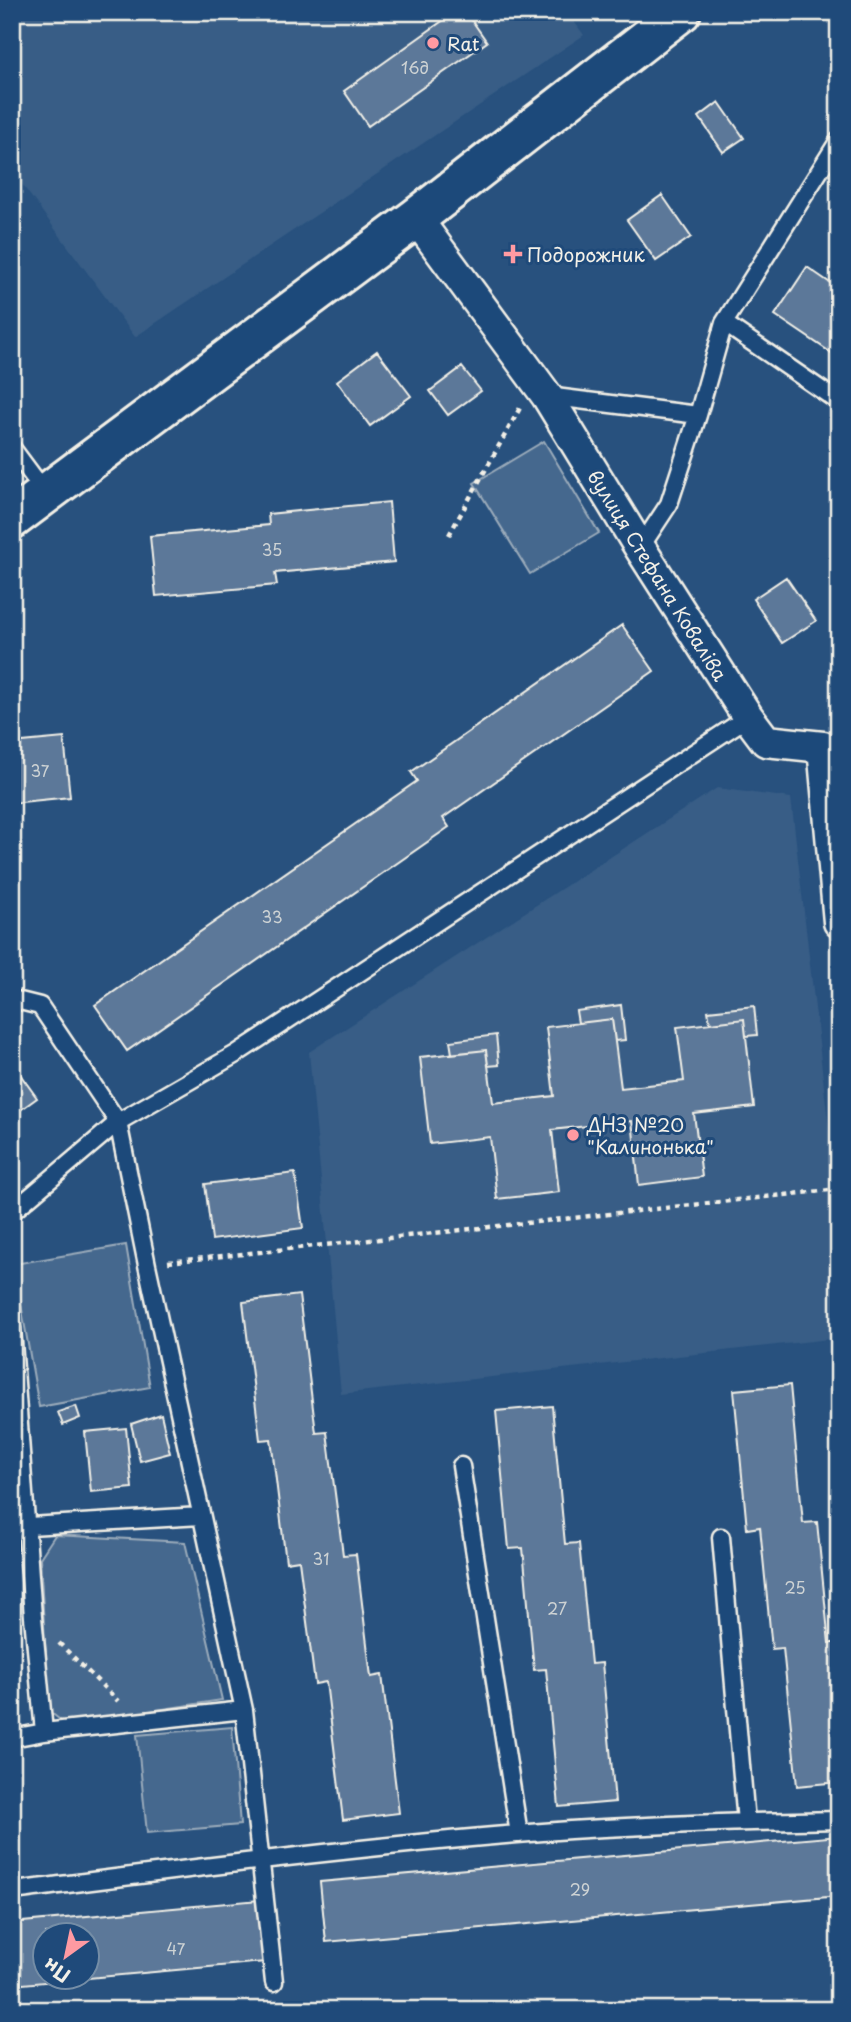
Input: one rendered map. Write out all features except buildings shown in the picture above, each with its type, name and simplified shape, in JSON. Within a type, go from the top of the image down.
[{"type":"street","points":[[12,519],[416,218],[681,12]]},
{"type":"street","name":"вулиця Стефана Коваліва","points":[[416,218],[541,388],[640,548],[766,741],[831,746],[839,922]]},
{"type":"lane","points":[[640,548],[669,504],[724,323],[839,140]]},
{"type":"lane","points":[[724,323],[839,402]]},
{"type":"lane","points":[[541,388],[698,415]]},
{"type":"lane","points":[[12,449],[47,495]]},
{"type":"lane","points":[[12,1212],[118,1122],[236,1054],[748,717]]},
{"type":"lane","points":[[12,999],[40,1006],[118,1122],[146,1265],[244,1710],[274,1982]]},
{"type":"lane","points":[[12,1328],[19,1526],[33,1617],[44,1732]]},
{"type":"lane","points":[[461,1466],[519,1834]]},
{"type":"lane","points":[[19,1526],[201,1516]]},
{"type":"lane","points":[[721,1537],[746,1822]]},
{"type":"lane","points":[[12,1738],[44,1732],[244,1710]]},
{"type":"lane","points":[[12,1891],[261,1859],[519,1834],[839,1820]]},
{"type":"path","points":[[449,536],[541,388]]},
{"type":"path","points":[[146,1265],[839,1189]]},
{"type":"path","points":[[33,1617],[139,1721]]},
{"type":"shaded area","points":[[12,12],[567,12],[584,35],[135,337],[12,171]]},
{"type":"shaded area","points":[[544,441],[599,533],[530,574],[474,483]]},
{"type":"shaded area","name":"ДНЗ №20 \"Калинонька\"","points":[[717,788],[791,798],[839,1218],[839,1338],[341,1394],[309,1052]]},
{"type":"shaded area","points":[[126,1245],[150,1387],[39,1407],[14,1264]]},
{"type":"shaded area","points":[[55,1535],[185,1542],[222,1700],[65,1724],[49,1711],[40,1558]]},
{"type":"shaded area","points":[[232,1727],[240,1825],[147,1833],[137,1735]]},
{"type":"place","name":"Rat","points":[[433,43]]},
{"type":"place","name":"Подорожник","points":[[513,254]]},
{"type":"place","name":"ДНЗ №20 \"Калинонька\"","points":[[573,1135]]}]
